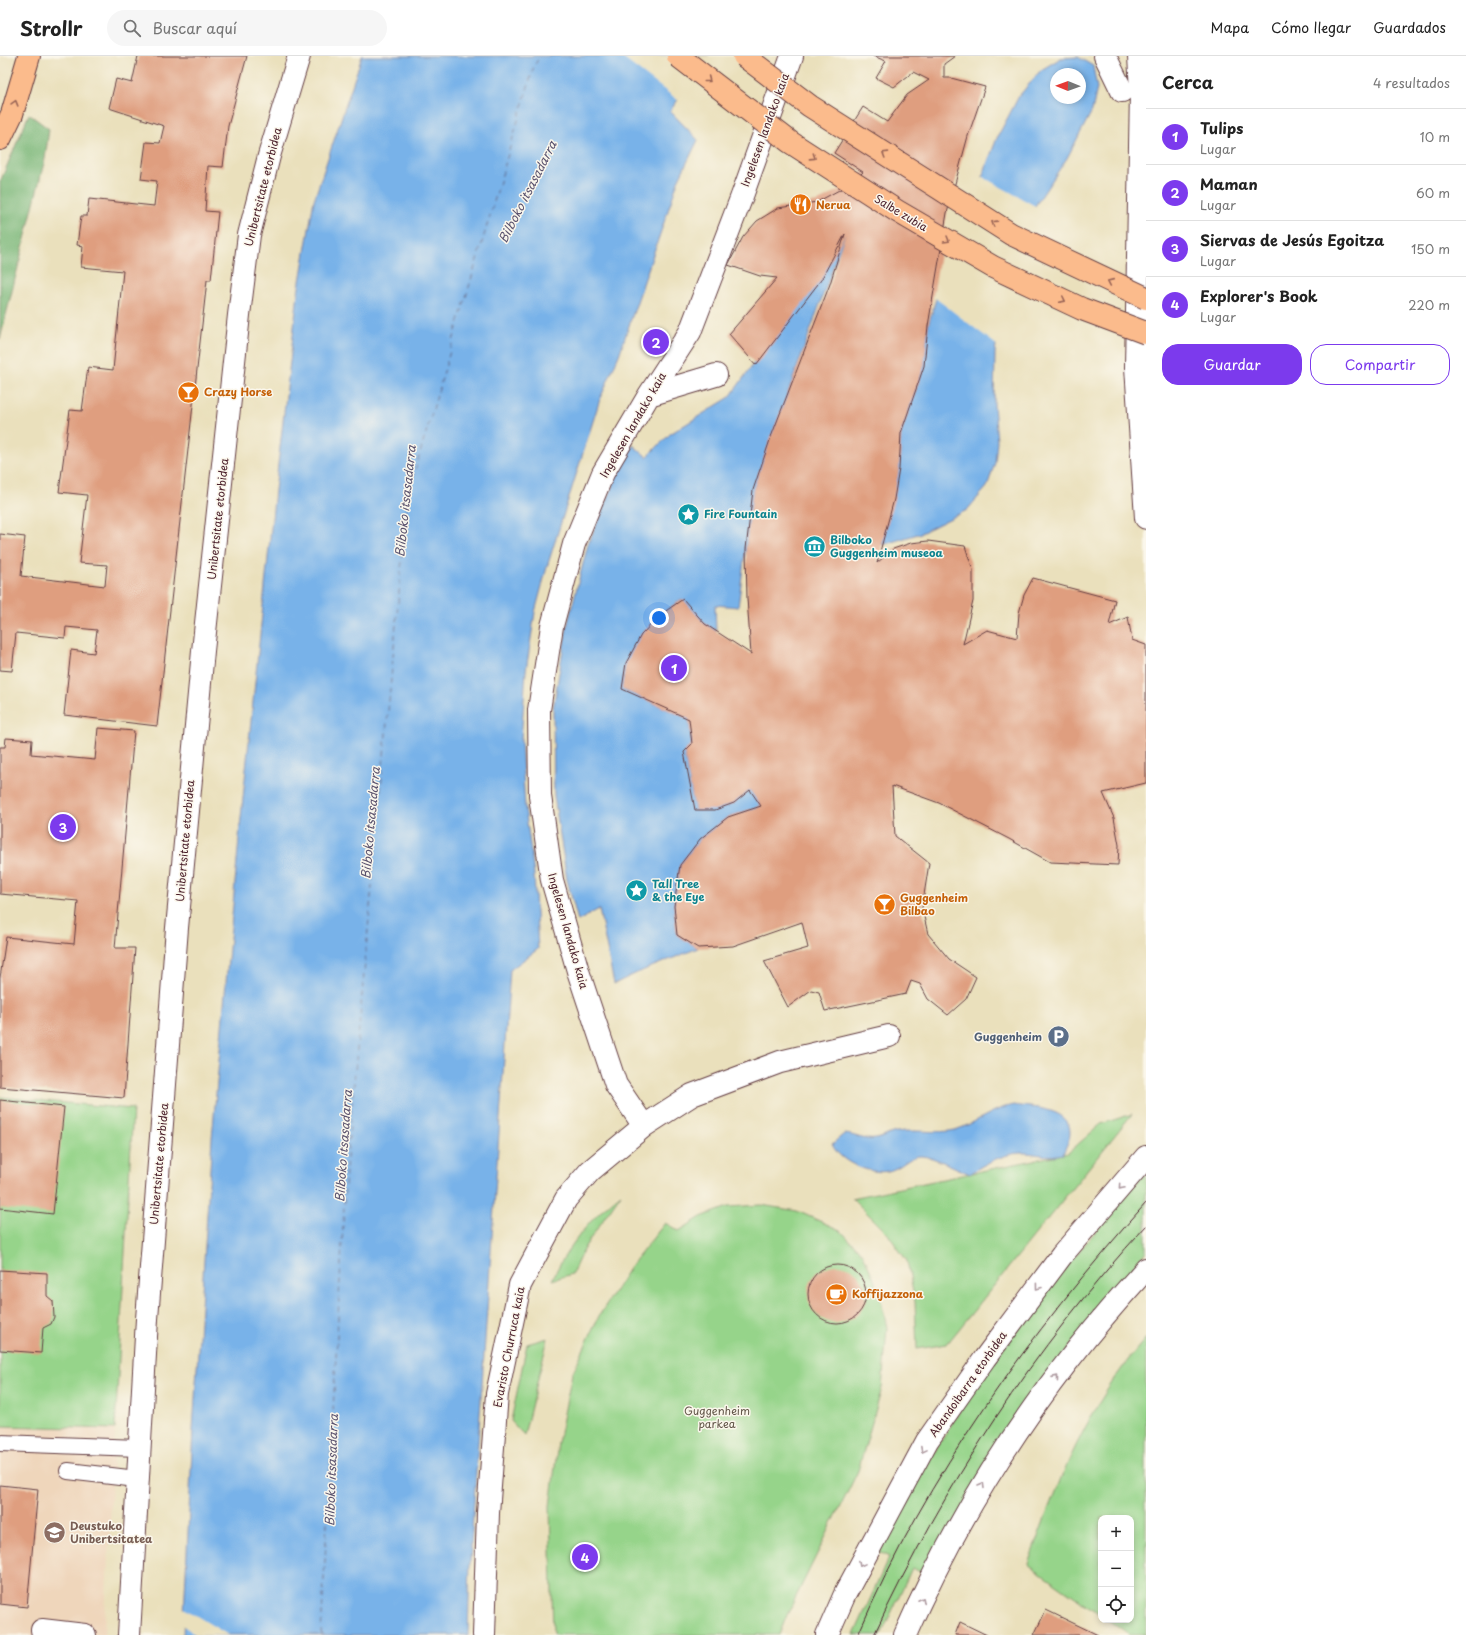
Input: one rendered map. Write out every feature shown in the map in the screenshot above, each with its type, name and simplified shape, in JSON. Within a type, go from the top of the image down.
[{"type":"main road","points":[[0,139],[12,114],[29,56]]},
{"type":"main road","name":"Salbe zubia","points":[[678,56],[790,142],[897,211],[1000,270],[1082,309],[1146,333]]},
{"type":"main road","points":[[744,56],[810,106],[1011,234],[1146,298]]},
{"type":"street","name":"Unibertsitate etorbidea","points":[[130,1635],[137,1479],[147,1319],[177,920],[203,651],[249,235],[269,156],[299,56]]},
{"type":"street","name":"Ingelesen landako kaia","points":[[644,1126],[616,1085],[578,971],[551,872],[540,796],[539,710],[552,626],[574,544],[603,473],[649,395],[690,332],[742,196],[792,56]]},
{"type":"street","points":[[1106,56],[1122,91]]},
{"type":"street","points":[[1139,56],[1141,91],[1136,367],[1146,518]]},
{"type":"street","points":[[649,395],[716,374]]},
{"type":"street","name":"Evaristo Churruca kaia","points":[[484,1635],[488,1513],[497,1394],[520,1285],[566,1199],[590,1171],[644,1126],[692,1095],[773,1065],[888,1036]]},
{"type":"street","name":"Abandoibarra etorbidea","points":[[827,1635],[845,1594],[927,1441],[985,1358],[1062,1256],[1146,1157]]},
{"type":"street","points":[[905,1635],[966,1513],[992,1468],[1044,1393],[1146,1269]]},
{"type":"street","points":[[42,1630],[85,1635]]},
{"type":"lane","points":[[0,1443],[139,1448]]},
{"type":"lane","points":[[68,1471],[137,1479]]},
{"type":"shaded area","name":"Deustuko Unibertsitatea","points":[[0,1426],[115,1429],[104,1635],[0,1635]]},
{"type":"green space","points":[[29,114],[49,129],[45,159],[0,339],[0,182]]},
{"type":"green space","points":[[0,1097],[133,1109],[115,1429],[0,1426]]},
{"type":"green space","points":[[1132,1114],[947,1344],[917,1349],[915,1302],[907,1261],[887,1233],[852,1198],[1068,1153],[1101,1124]]},
{"type":"green space","points":[[1146,1171],[1146,1252],[1057,1363],[925,1574],[912,1568],[881,1635],[854,1635],[889,1557],[875,1550],[979,1379],[1041,1297]]},
{"type":"green space","points":[[621,1194],[584,1248],[572,1274],[552,1280],[565,1256],[581,1233],[600,1212]]},
{"type":"green space","name":"Guggenheim parkea","points":[[761,1205],[797,1211],[840,1230],[863,1254],[879,1291],[887,1328],[882,1388],[858,1471],[787,1615],[779,1635],[553,1635],[550,1506],[558,1443],[572,1374],[599,1316],[630,1267],[665,1223],[679,1231],[701,1217],[728,1207]]},
{"type":"green space","points":[[548,1338],[524,1435],[511,1421],[527,1344]]},
{"type":"green space","points":[[1146,1338],[1146,1635],[1129,1635],[1112,1623],[1134,1623],[1134,1515],[1098,1515],[1098,1613],[1028,1564],[1051,1503],[1076,1445],[1107,1390],[1125,1364]]},
{"type":"water","name":"Bilboko itsasadarra","points":[[362,56],[709,56],[670,111],[698,140],[678,181],[619,355],[600,399],[547,567],[535,612],[526,671],[521,740],[525,807],[534,874],[538,949],[510,970],[470,1562],[468,1635],[183,1635],[193,1429],[212,1138],[240,827],[275,490],[298,293],[314,200]]},
{"type":"water","points":[[1078,57],[1093,66],[1097,88],[1092,111],[1067,158],[1031,212],[1016,244],[1002,300],[995,353],[994,405],[997,441],[995,463],[987,487],[967,510],[921,533],[882,545],[899,469],[901,433],[924,366],[928,326],[937,295],[997,138],[1019,96],[1041,70],[1061,58]]},
{"type":"water","points":[[845,234],[753,490],[738,607],[715,605],[716,631],[705,624],[682,599],[660,615],[626,663],[622,689],[689,719],[692,744],[684,752],[695,810],[712,809],[725,806],[750,790],[761,806],[728,817],[700,839],[680,865],[674,906],[677,935],[698,948],[614,984],[599,909],[578,921],[567,880],[554,796],[553,709],[567,626],[588,544],[618,473],[633,445],[647,457],[670,434],[730,397]]},
{"type":"water","points":[[1014,1105],[1049,1110],[1064,1118],[1069,1124],[1070,1136],[1063,1154],[1048,1156],[1026,1153],[1011,1154],[989,1162],[970,1174],[939,1160],[917,1156],[894,1169],[878,1172],[850,1163],[836,1151],[832,1144],[844,1134],[872,1139],[904,1131],[942,1132],[955,1130],[999,1109]]},
{"type":"pier","points":[[620,56],[711,56],[679,101]]},
{"type":"pier","points":[[981,176],[1037,207],[1017,245],[1004,301],[998,346],[934,297]]},
{"type":"pier","points":[[182,1607],[228,1635],[196,1635],[182,1625]]},
{"type":"building","points":[[138,56],[247,56],[228,126],[223,167],[208,166],[205,211],[218,212],[211,280],[207,280],[157,726],[64,715],[71,650],[94,653],[97,630],[66,627],[65,638],[16,633],[12,671],[0,670],[0,534],[25,537],[21,576],[105,586],[107,565],[79,563],[87,495],[59,492],[70,410],[82,411],[88,367],[113,370],[123,271],[81,267],[83,246],[77,245],[81,216],[87,216],[89,199],[154,206],[157,181],[141,179],[146,142],[160,143],[164,126],[109,108],[116,79],[132,83]]},
{"type":"building","name":"Bilboko Guggenheim museoa","points":[[873,56],[955,56],[944,64],[944,78],[951,78],[985,87],[968,136],[947,213],[928,326],[924,366],[901,433],[899,469],[894,499],[877,563],[893,549],[911,543],[928,541],[965,546],[973,570],[973,601],[963,644],[987,630],[1017,638],[1019,613],[1024,595],[1033,578],[1115,600],[1109,625],[1128,617],[1132,640],[1146,645],[1146,783],[1103,793],[1114,818],[1119,845],[1118,865],[1050,862],[939,803],[892,786],[895,836],[929,863],[922,908],[928,934],[949,959],[976,977],[966,999],[948,1015],[928,999],[920,984],[911,981],[906,994],[825,1011],[819,992],[811,990],[788,1007],[764,961],[808,948],[802,922],[733,946],[698,948],[677,935],[674,906],[680,865],[700,839],[728,817],[761,806],[750,790],[734,803],[715,810],[695,810],[684,752],[692,744],[689,719],[622,689],[626,663],[641,635],[660,615],[683,599],[705,624],[751,654],[747,598],[746,549],[753,490],[771,437],[830,284],[845,234],[821,280],[756,365],[729,334],[777,278],[760,276],[728,265],[743,237],[757,221],[778,208],[817,202],[852,183],[863,172],[834,153],[863,107],[887,122],[907,95],[929,80],[913,72],[894,87],[876,78],[886,61]]},
{"type":"building","points":[[98,728],[134,731],[115,948],[135,948],[124,1098],[0,1087],[0,978],[6,937],[74,944],[78,901],[0,894],[0,747],[5,747],[6,738],[32,740],[31,754],[95,760]]},
{"type":"building","points":[[0,1100],[64,1107],[53,1214],[0,1208]]},
{"type":"building","name":"Koffijazzona","points":[[831,1265],[843,1265],[858,1273],[866,1288],[866,1300],[858,1315],[843,1323],[831,1323],[816,1315],[808,1300],[808,1288],[816,1273]]},
{"type":"building","points":[[0,1270],[47,1273],[47,1296],[53,1301],[54,1317],[51,1324],[43,1328],[41,1353],[0,1350]]},
{"type":"building","points":[[0,1485],[38,1489],[27,1607],[0,1604]]},
{"type":"building","points":[[1046,1610],[1098,1635],[1034,1635]]},
{"type":"building","points":[[960,1622],[987,1635],[955,1635]]},
{"type":"ferry route","points":[[321,1635],[346,1169],[408,494],[534,66],[540,56]]},
{"type":"tram line","points":[[858,1635],[885,1576],[916,1518],[984,1407],[1022,1354],[1062,1303],[1103,1252],[1146,1203]]},
{"type":"tram line","points":[[874,1635],[930,1525],[994,1420],[1029,1369],[1066,1320],[1105,1272],[1146,1226]]},
{"type":"place","name":"Nerua","points":[[800,205]]},
{"type":"place","name":"Maman","points":[[656,342]]},
{"type":"place","name":"Crazy Horse","points":[[188,392]]},
{"type":"place","name":"Fire Fountain","points":[[688,514]]},
{"type":"place","name":"Bilboko Guggenheim museoa","points":[[814,546]]},
{"type":"place","name":"Tulips","points":[[674,668]]},
{"type":"place","name":"Siervas de Jesús Egoitza","points":[[63,827]]},
{"type":"place","name":"Tall Tree & the Eye","points":[[637,890]]},
{"type":"place","name":"Guggenheim Bilbao","points":[[885,904]]},
{"type":"place","name":"Guggenheim","points":[[1058,1037]]},
{"type":"place","name":"Koffijazzona","points":[[837,1294]]},
{"type":"place","name":"Deustuko Unibertsitatea","points":[[55,1532]]},
{"type":"place","name":"Explorer's Book","points":[[585,1557]]}]
